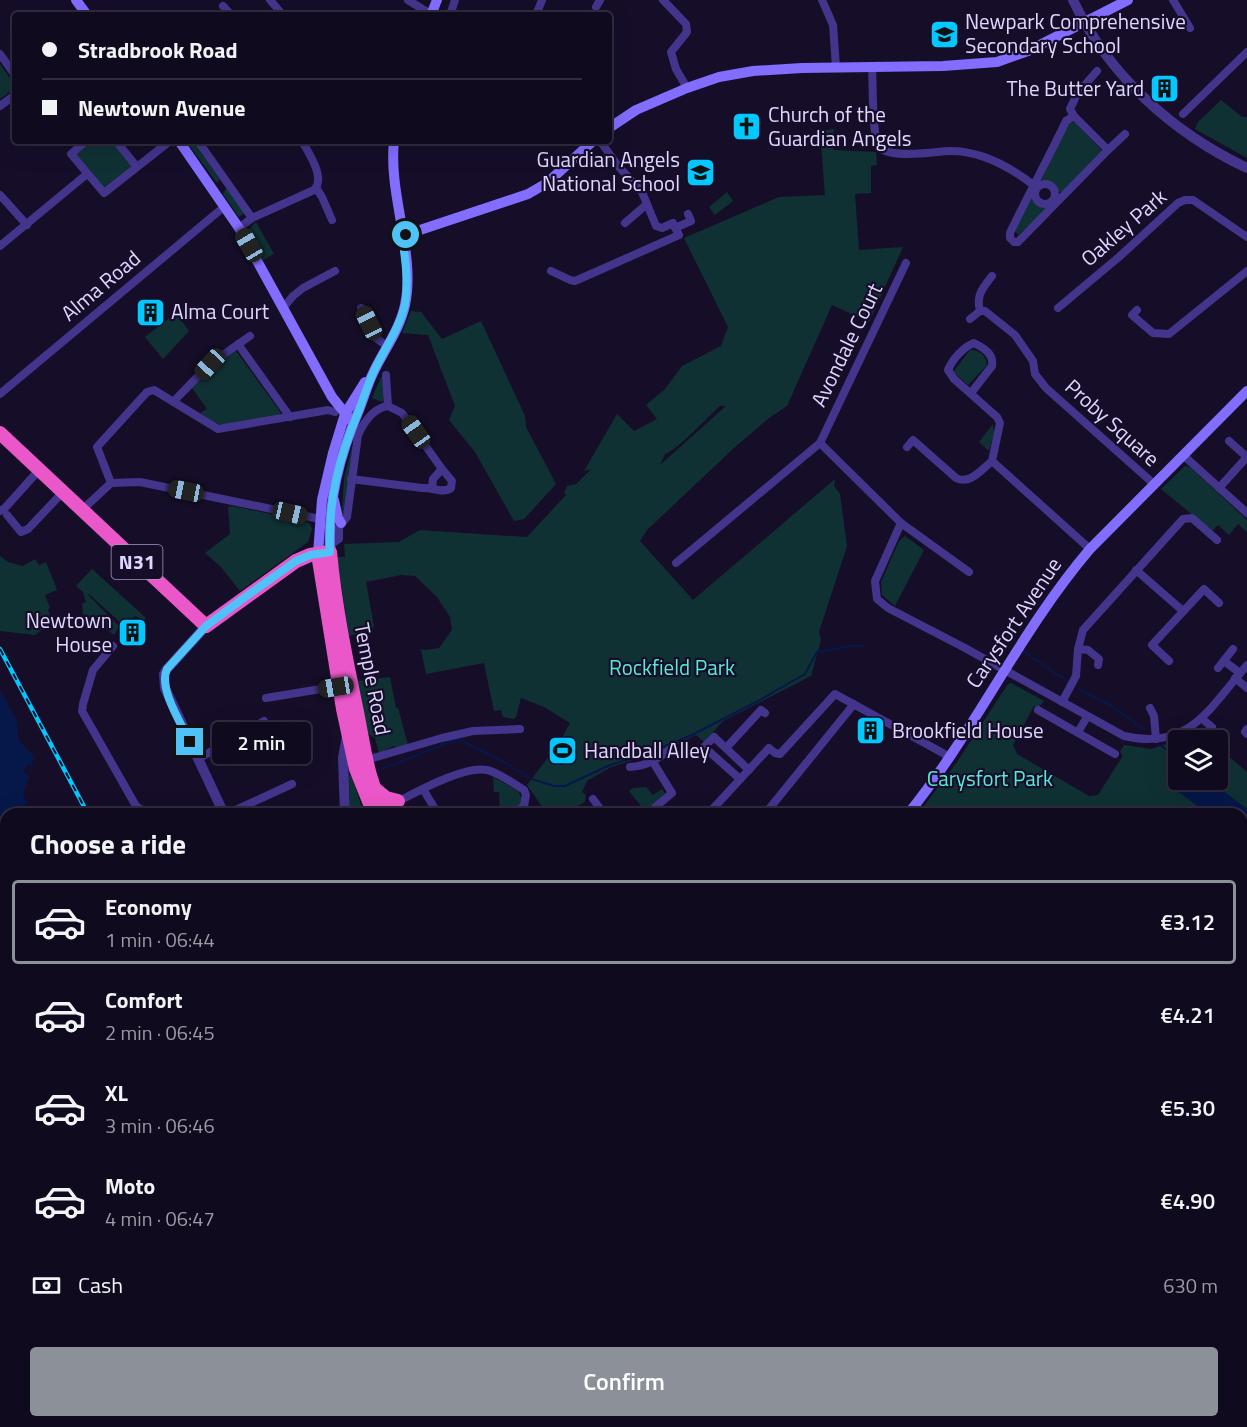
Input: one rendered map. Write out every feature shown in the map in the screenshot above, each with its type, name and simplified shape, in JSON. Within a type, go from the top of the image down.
[{"type":"highway","name":"N31","points":[[0,433],[206,626]]},
{"type":"highway","points":[[206,626],[296,561],[324,553]]},
{"type":"highway","name":"Temple Road","points":[[324,553],[321,578],[348,733],[356,769],[375,808]]},
{"type":"highway","name":"Temple Road","points":[[324,553],[332,577],[344,649],[377,808]]},
{"type":"highway","points":[[296,561],[309,567],[321,578]]},
{"type":"highway","points":[[374,788],[386,798],[398,801]]},
{"type":"main road","points":[[612,126],[636,110],[687,88],[719,77],[753,71],[997,62],[1028,51],[1128,0]]},
{"type":"main road","points":[[181,144],[239,228],[332,397],[340,405],[345,421],[324,553]]},
{"type":"main road","points":[[324,553],[314,518],[333,453],[345,421],[367,378],[373,373],[401,316],[407,293],[402,236],[393,178],[394,144]]},
{"type":"main road","points":[[402,236],[528,194],[547,183],[590,144]]},
{"type":"main road","name":"Carysfort Avenue","points":[[912,808],[950,757],[1051,597],[1090,549],[1247,391]]},
{"type":"main road","points":[[333,497],[341,523]]},
{"type":"street","points":[[270,0],[280,12]]},
{"type":"street","points":[[408,0],[426,12]]},
{"type":"street","points":[[663,0],[686,24],[687,32],[671,52],[676,69],[687,88]]},
{"type":"street","points":[[822,0],[833,25],[836,67]]},
{"type":"street","points":[[1073,0],[1107,58],[1150,104],[1200,143],[1247,168]]},
{"type":"street","points":[[1173,0],[1190,28]]},
{"type":"street","points":[[223,6],[228,12]]},
{"type":"street","points":[[1183,114],[1247,52]]},
{"type":"street","points":[[0,54],[12,71]]},
{"type":"street","points":[[872,68],[876,134],[878,145],[883,151],[894,154],[952,151],[974,154],[1000,164],[1035,187]]},
{"type":"street","points":[[1097,71],[1072,103],[1070,109],[1074,116],[1108,150]]},
{"type":"street","points":[[1074,116],[1066,121],[1010,233],[1010,238],[1014,242],[1018,242],[1058,198],[1125,134]]},
{"type":"street","points":[[83,144],[71,154],[104,193],[166,144]]},
{"type":"street","points":[[119,144],[137,166]]},
{"type":"street","points":[[200,144],[252,218]]},
{"type":"street","points":[[239,228],[252,218],[316,188],[319,178],[303,144]]},
{"type":"street","points":[[551,271],[575,281],[679,235],[673,223],[660,228],[656,226],[642,192],[602,144]]},
{"type":"street","points":[[0,246],[87,174]]},
{"type":"street","points":[[215,191],[227,182]]},
{"type":"street","points":[[1035,187],[1048,184],[1058,198]]},
{"type":"street","points":[[1035,187],[1036,198],[1041,202],[1050,202],[1058,198]]},
{"type":"street","points":[[316,188],[332,220]]},
{"type":"street","points":[[0,195],[27,225]]},
{"type":"street","name":"Oakley Park","points":[[1058,308],[1178,203],[1185,200],[1192,200],[1247,237]]},
{"type":"street","points":[[625,223],[647,204]]},
{"type":"street","name":"Alma Road","points":[[0,394],[225,206]]},
{"type":"street","points":[[675,228],[691,221],[688,214]]},
{"type":"street","name":"Avondale Court","points":[[676,563],[820,443],[906,263]]},
{"type":"street","points":[[283,308],[303,288],[335,271]]},
{"type":"street","points":[[1137,310],[1132,315],[1153,333],[1169,334],[1247,271]]},
{"type":"street","points":[[970,319],[980,311],[978,300],[984,285],[992,276]]},
{"type":"street","points":[[361,308],[376,338],[387,346]]},
{"type":"street","name":"Proby Square","points":[[980,311],[985,311],[1015,335],[1033,361],[1035,374],[1047,388],[1154,484]]},
{"type":"street","points":[[173,402],[210,364],[250,336]]},
{"type":"street","points":[[907,447],[913,440],[962,481],[969,480],[994,463],[1000,423],[997,417],[954,379],[948,370],[959,355],[974,343],[992,356],[993,361],[992,366],[971,393]]},
{"type":"street","points":[[238,344],[290,417]]},
{"type":"street","points":[[386,375],[388,406]]},
{"type":"street","points":[[111,483],[97,451],[100,442],[147,392],[154,390],[218,429],[328,410],[345,421]]},
{"type":"street","points":[[324,553],[339,539],[338,532],[341,523],[347,517],[351,479],[356,443],[361,428],[372,413],[379,408],[388,406],[402,413],[452,481],[451,488],[447,491],[432,487],[422,488],[351,479]]},
{"type":"street","points":[[1219,488],[1247,457],[1229,441]]},
{"type":"street","points":[[820,443],[901,523],[969,572]]},
{"type":"street","points":[[1183,455],[1247,513]]},
{"type":"street","points":[[994,463],[1090,549]]},
{"type":"street","points":[[39,470],[5,508],[4,513],[21,532],[28,529],[63,492]]},
{"type":"street","points":[[432,487],[433,479],[442,470]]},
{"type":"street","points":[[82,510],[111,483],[140,482],[314,518]]},
{"type":"street","points":[[1062,702],[1076,676],[1078,649],[1083,630],[1183,519],[1192,518],[1217,540]]},
{"type":"street","points":[[901,523],[875,581],[877,599],[888,609],[1124,736],[1143,740],[1166,738],[1179,734],[1202,718],[1247,665]]},
{"type":"street","points":[[1136,570],[1183,611]]},
{"type":"street","points":[[1169,661],[1152,645],[1204,589],[1219,603]]},
{"type":"street","points":[[206,626],[167,669],[164,674],[165,688],[222,808]]},
{"type":"street","points":[[113,646],[93,670],[82,711],[139,808]]},
{"type":"street","points":[[1078,649],[1088,650],[1099,659],[1098,665]]},
{"type":"street","points":[[1218,668],[1233,649]]},
{"type":"street","points":[[1224,661],[1247,688]]},
{"type":"street","points":[[266,698],[339,686]]},
{"type":"street","points":[[713,808],[770,748],[780,754],[835,694],[950,757]]},
{"type":"street","points":[[770,808],[854,704]]},
{"type":"street","points":[[1150,708],[1154,716],[1156,739]]},
{"type":"street","points":[[726,748],[761,710],[765,713]]},
{"type":"street","points":[[1038,710],[1115,754]]},
{"type":"street","points":[[1078,732],[1087,717]]},
{"type":"street","points":[[1202,718],[1212,727]]},
{"type":"street","points":[[198,759],[264,721]]},
{"type":"street","points":[[366,760],[463,734],[520,729]]},
{"type":"street","points":[[1247,729],[1245,732],[1247,734]]},
{"type":"street","name":"Temple Road","points":[[345,808],[343,758],[348,733]]},
{"type":"street","points":[[740,779],[704,747],[714,737],[749,770]]},
{"type":"street","points":[[630,767],[653,762],[669,750]]},
{"type":"street","points":[[653,762],[672,793],[654,808]]},
{"type":"street","points":[[387,808],[435,783],[469,771],[486,770],[524,790],[526,795],[524,806],[521,808]]},
{"type":"street","points":[[238,808],[292,784]]},
{"type":"street","points":[[423,789],[434,808]]},
{"type":"street","points":[[593,799],[600,808]]},
{"type":"green space","points":[[0,64],[12,81],[12,90],[0,99]]},
{"type":"green space","points":[[1221,100],[1242,117],[1247,117],[1247,158],[1195,129],[1198,122]]},
{"type":"green space","points":[[1075,122],[1102,151],[1064,192],[1059,192],[1051,185],[1042,182],[1042,179],[1065,128]]},
{"type":"green space","name":"Rockfield Park","points":[[834,129],[833,150],[876,152],[877,165],[871,166],[871,193],[855,194],[859,250],[903,247],[869,322],[832,305],[787,406],[735,447],[647,530],[640,541],[693,600],[835,479],[834,486],[840,494],[847,546],[819,632],[821,640],[811,676],[723,721],[704,742],[696,735],[670,748],[611,767],[587,781],[582,792],[586,795],[585,802],[574,808],[543,808],[527,785],[559,743],[570,723],[544,707],[521,698],[514,719],[503,717],[501,710],[494,711],[484,663],[426,674],[421,649],[439,648],[452,630],[450,617],[437,597],[415,576],[401,575],[366,582],[374,626],[371,631],[349,636],[337,557],[345,557],[344,544],[399,542],[420,530],[527,537],[566,495],[564,493],[567,486],[576,484],[591,469],[584,471],[617,414],[634,431],[657,419],[646,405],[665,389],[682,366],[721,346],[728,327],[684,238],[779,197],[825,195],[820,131]],"holes":[[[720,406],[726,406],[660,465],[665,454],[684,440]]]},
{"type":"green space","points":[[87,144],[114,144],[132,166],[103,188],[75,154]]},
{"type":"green space","points":[[188,144],[196,144],[220,180],[217,183]]},
{"type":"green space","points":[[227,186],[245,213],[239,217],[223,194]]},
{"type":"green space","points":[[727,192],[733,201],[715,215],[709,207]]},
{"type":"green space","points":[[1033,192],[1039,203],[1051,205],[1018,235],[1015,231]]},
{"type":"green space","points":[[256,222],[274,254],[263,260],[249,232]]},
{"type":"green space","points":[[411,311],[421,312],[442,339],[481,321],[525,416],[526,427],[556,484],[524,519],[514,521],[475,452],[449,420],[455,406],[428,335],[402,333]]},
{"type":"green space","points":[[178,316],[189,331],[163,359],[145,337],[171,317],[173,320]]},
{"type":"green space","points":[[970,350],[981,354],[987,365],[968,385],[953,372]]},
{"type":"green space","points":[[236,351],[281,413],[222,425],[200,413],[207,409],[192,388],[211,368]]},
{"type":"green space","points":[[383,377],[384,397],[382,402],[372,398]]},
{"type":"green space","points":[[993,424],[994,433],[989,451],[979,442]]},
{"type":"green space","points":[[353,443],[345,514],[343,515],[344,479]]},
{"type":"green space","points":[[1185,466],[1190,467],[1247,520],[1247,532],[1238,524],[1229,535],[1218,525],[1212,531],[1161,489]]},
{"type":"green space","points":[[228,507],[304,521],[309,523],[312,529],[308,542],[240,591],[221,567],[205,553],[230,534]]},
{"type":"green space","points":[[905,536],[924,550],[895,606],[882,595],[881,582],[899,541]]},
{"type":"green space","points":[[0,556],[8,562],[23,566],[35,559],[39,565],[46,562],[57,590],[45,595],[50,608],[48,609],[50,623],[35,635],[0,631]]},
{"type":"green space","points":[[92,569],[146,618],[143,621],[136,616],[121,623],[89,594],[119,626],[114,635],[92,617],[89,619],[83,614],[82,604],[86,602],[83,592],[76,586]]},
{"type":"green space","points":[[390,677],[396,708],[398,708],[408,745],[397,748],[394,746],[379,753],[375,738],[368,734],[357,681]]},
{"type":"green space","name":"Carysfort Park","points":[[1011,683],[1044,701],[1039,707],[1034,706],[1013,745],[1017,754],[1089,796],[1098,795],[1122,757],[1120,752],[1124,745],[1151,749],[1168,743],[1168,790],[1228,790],[1228,756],[1247,772],[1247,808],[922,808],[957,762],[1008,684]]},
{"type":"green space","points":[[349,775],[352,777],[362,808],[350,807]]},
{"type":"green space","points":[[493,777],[517,790],[522,798],[521,804],[514,808],[500,808],[499,792],[494,792]]},
{"type":"green space","points":[[646,787],[653,795],[662,789],[666,795],[649,808],[643,808],[629,791],[633,788]]},
{"type":"shaded area","points":[[0,689],[17,722],[19,741],[34,756],[32,765],[27,765],[24,771],[29,777],[23,794],[27,803],[23,808],[0,808]]},
{"type":"shaded area","points":[[1176,790],[1222,790],[1246,808],[1200,808]]},
{"type":"waterway","points":[[382,769],[458,739],[532,779],[554,786],[565,786],[610,765],[651,752],[692,735],[758,701],[805,674],[817,652],[864,646]]},
{"type":"waterway","points":[[1023,651],[1067,681]]},
{"type":"waterway","points":[[1079,689],[1110,705],[1144,729]]},
{"type":"waterway","points":[[1160,745],[1168,750]]},
{"type":"railway","points":[[0,649],[85,808]]},
{"type":"place","name":"Newpark Comprehensive Secondary School","points":[[944,34]]},
{"type":"place","name":"The Butter Yard","points":[[1165,89]]},
{"type":"place","name":"Church of the Guardian Angels","points":[[747,127]]},
{"type":"place","name":"Guardian Angels National School","points":[[701,172]]},
{"type":"place","name":"Alma Court","points":[[150,312]]},
{"type":"place","name":"Newtown House","points":[[133,633]]},
{"type":"place","name":"Brookfield House","points":[[871,731]]},
{"type":"place","name":"Handball Alley","points":[[563,751]]},
{"type":"route","points":[[190,742],[165,688],[164,674],[167,669],[206,626],[248,595],[296,561],[310,555],[330,552],[330,510],[341,457],[373,373],[405,307],[407,293],[402,236],[406,235]]}]
